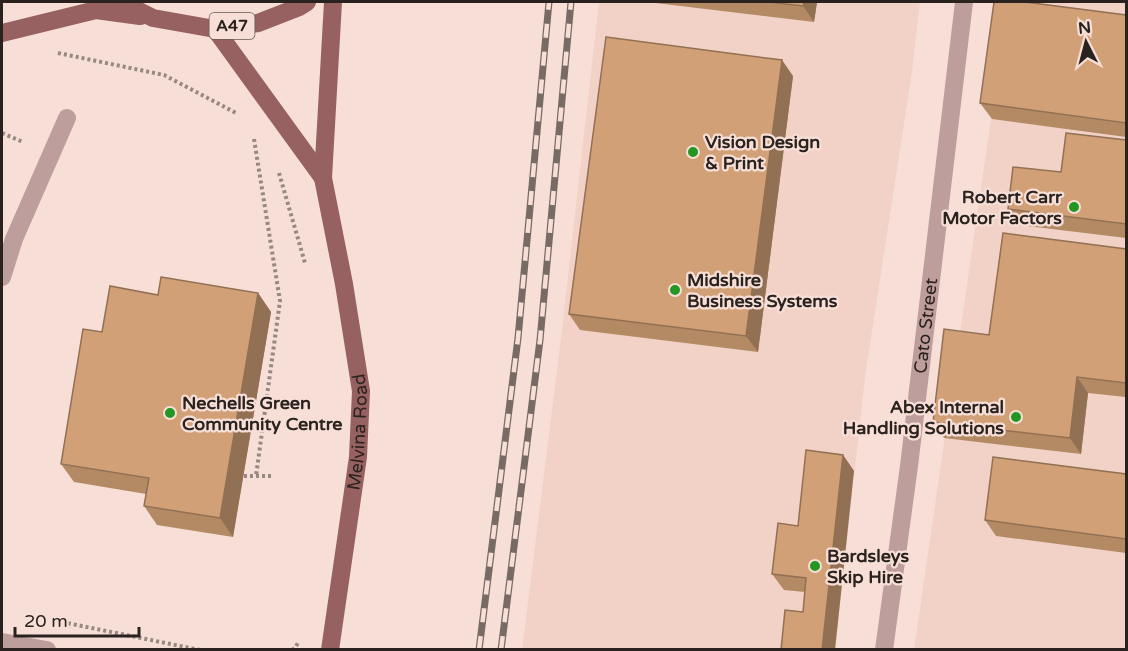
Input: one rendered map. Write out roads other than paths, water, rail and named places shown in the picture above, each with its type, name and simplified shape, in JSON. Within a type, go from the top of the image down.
[{"type":"main road","name":"A47","points":[[121,2],[153,18]]},
{"type":"main road","name":"A47","points":[[2,33],[96,10],[215,29],[258,23],[307,2]]},
{"type":"main road","name":"Melvina Road","points":[[330,650],[358,457],[361,391],[344,284],[323,178],[333,2]]},
{"type":"main road","name":"Melvina Road","points":[[215,29],[323,178]]},
{"type":"street","name":"Cato Street","points":[[884,650],[909,466],[963,2]]},
{"type":"street","points":[[2,277],[14,239],[67,118]]},
{"type":"street","points":[[2,642],[47,650]]},
{"type":"railway","points":[[479,650],[518,338],[549,2]]},
{"type":"railway","points":[[501,650],[540,340],[571,2]]},
{"type":"place","name":"Vision Design & Print","points":[[693,152]]},
{"type":"place","name":"Robert Carr Motor Factors","points":[[1074,207]]},
{"type":"place","name":"Midshire Business Systems","points":[[675,290]]},
{"type":"place","name":"Nechells Green Community Centre","points":[[170,413]]},
{"type":"place","name":"Abex Internal Handling Solutions","points":[[1016,417]]},
{"type":"place","name":"Bardsleys Skip Hire","points":[[815,566]]}]
